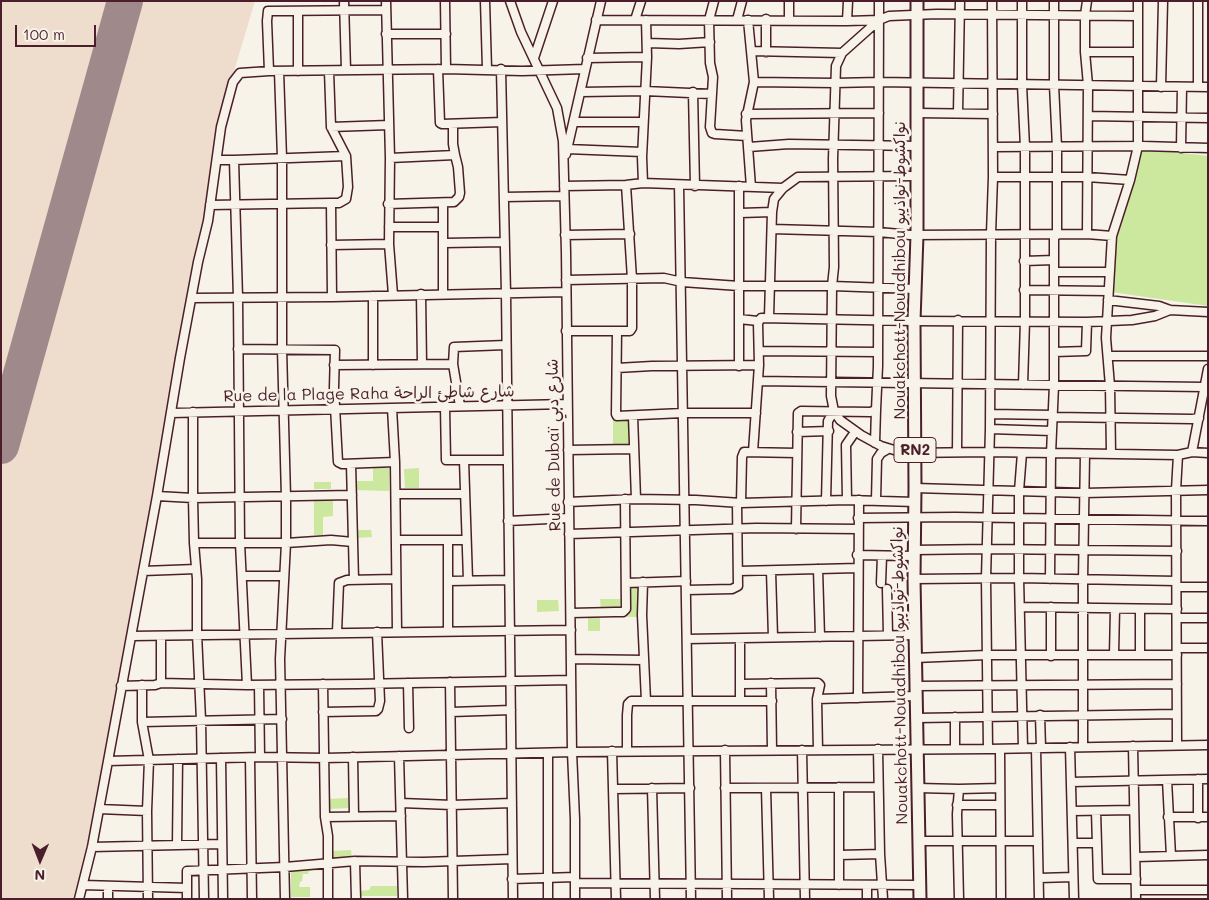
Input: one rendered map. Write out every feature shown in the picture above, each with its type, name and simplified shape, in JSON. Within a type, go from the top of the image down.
[{"type":"highway","name":"Nouakchott-Nouadhibou نواكشوط-نواذيبو","points":[[917,1],[914,579],[920,899]]},
{"type":"street","points":[[445,1],[446,34],[442,69],[440,123],[502,122]]},
{"type":"street","points":[[485,1],[488,69]]},
{"type":"street","name":"Rue de Dubaï شارع دبي","points":[[510,1],[520,32],[553,98],[560,119],[564,161],[575,899]]},
{"type":"street","points":[[534,58],[553,1]]},
{"type":"street","points":[[564,161],[601,1]]},
{"type":"street","points":[[635,20],[641,1]]},
{"type":"street","points":[[714,1],[709,20],[710,63],[713,77],[710,127],[712,133],[715,134],[747,136]]},
{"type":"street","points":[[737,20],[742,1]]},
{"type":"street","points":[[789,1],[789,19]]},
{"type":"street","points":[[847,21],[848,1]]},
{"type":"street","points":[[875,442],[879,320],[879,1]]},
{"type":"street","points":[[958,114],[960,1]]},
{"type":"street","points":[[988,749],[986,578],[990,452],[991,234],[994,114],[992,1]]},
{"type":"street","points":[[1022,1],[1022,85],[1025,147],[1023,385]]},
{"type":"street","points":[[1050,579],[1050,492],[1054,385],[1054,260],[1057,178],[1054,1]]},
{"type":"street","points":[[1087,1],[1085,15],[1085,52],[1088,85],[1087,234]]},
{"type":"street","points":[[1111,454],[1107,321],[1109,272],[1112,236],[1130,180],[1138,146],[1138,1]]},
{"type":"street","points":[[1161,86],[1163,1]]},
{"type":"street","points":[[1198,1],[1198,86]]},
{"type":"street","points":[[344,5],[346,70]]},
{"type":"street","points":[[269,71],[268,11],[298,11],[344,5],[385,5],[390,158],[389,244],[393,296]]},
{"type":"street","points":[[298,11],[298,71]]},
{"type":"street","points":[[1138,16],[992,14],[889,16],[879,20],[842,53],[836,66],[834,112],[834,267],[831,351],[831,382],[834,411],[840,420],[856,432],[888,449],[904,453],[990,452],[1178,455],[1192,452],[1208,453]]},
{"type":"street","points":[[596,20],[879,20]]},
{"type":"street","points":[[643,183],[643,122],[648,43],[646,20]]},
{"type":"street","points":[[748,20],[754,82],[746,114],[751,187]]},
{"type":"street","points":[[766,20],[766,52]]},
{"type":"street","points":[[1198,21],[1208,21]]},
{"type":"street","points":[[386,34],[446,34]]},
{"type":"street","points":[[648,43],[710,42]]},
{"type":"street","points":[[751,51],[842,53]]},
{"type":"street","points":[[1085,52],[1138,52]]},
{"type":"street","points":[[587,58],[647,57]]},
{"type":"street","points":[[501,69],[506,294],[513,899]]},
{"type":"street","points":[[79,899],[92,847],[132,636],[180,358],[210,206],[221,127],[233,82],[240,73],[269,71],[501,69],[522,71],[585,69]]},
{"type":"street","points":[[279,71],[283,205],[282,349],[286,497],[280,684],[285,899]]},
{"type":"street","points":[[210,206],[339,203],[346,199],[348,187],[346,156],[331,127],[329,71]]},
{"type":"street","points":[[754,82],[916,82],[994,85],[1208,87]]},
{"type":"street","points":[[1181,148],[1182,87]]},
{"type":"street","points":[[581,92],[645,91],[712,94]]},
{"type":"street","points":[[693,92],[695,186]]},
{"type":"street","points":[[746,114],[879,113]]},
{"type":"street","points":[[917,113],[994,114]]},
{"type":"street","points":[[1088,116],[1208,118]]},
{"type":"street","points":[[574,122],[643,122]]},
{"type":"street","points":[[388,204],[454,202],[460,197],[458,167],[453,144],[453,124]]},
{"type":"street","points":[[331,127],[389,125]]},
{"type":"street","points":[[694,128],[710,127]]},
{"type":"street","points":[[749,148],[789,144],[917,146]]},
{"type":"street","points":[[993,147],[1138,146],[1208,148]]},
{"type":"street","points":[[567,150],[642,152]]},
{"type":"street","points":[[390,158],[455,155]]},
{"type":"street","points":[[217,160],[346,156]]},
{"type":"street","points":[[234,160],[238,298],[240,543],[246,685]]},
{"type":"street","points":[[769,318],[772,212],[774,199],[783,188],[798,176],[917,176]]},
{"type":"street","points":[[993,177],[1087,177],[1130,180]]},
{"type":"street","points":[[564,186],[643,183],[783,188]]},
{"type":"street","points":[[566,331],[630,331],[632,327],[632,279],[626,185]]},
{"type":"street","points":[[680,185],[691,899]]},
{"type":"street","points":[[739,186],[739,366]]},
{"type":"street","points":[[504,196],[564,196]]},
{"type":"street","points":[[331,203],[332,297]]},
{"type":"street","points":[[443,203],[444,294]]},
{"type":"street","points":[[740,213],[772,212]]},
{"type":"street","points":[[389,227],[443,227]]},
{"type":"street","points":[[772,228],[917,235],[1087,234],[1112,236]]},
{"type":"street","points":[[566,236],[630,234]]},
{"type":"street","points":[[444,243],[505,242]]},
{"type":"street","points":[[331,245],[389,244]]},
{"type":"street","points":[[1024,261],[1054,260]]},
{"type":"street","points":[[1054,272],[1109,272]]},
{"type":"street","points":[[566,280],[664,278],[682,282],[739,286],[832,286],[916,289]]},
{"type":"street","points":[[1024,290],[1108,291]]},
{"type":"street","points":[[192,298],[566,292]]},
{"type":"street","points":[[422,294],[422,364]]},
{"type":"street","points":[[373,296],[373,365]]},
{"type":"street","points":[[1108,300],[1159,306],[1170,310],[1208,312]]},
{"type":"street","points":[[739,320],[758,321],[761,318],[769,318],[1087,322],[1132,320],[1170,310]]},
{"type":"street","points":[[957,452],[958,320]]},
{"type":"street","points":[[753,452],[759,365],[758,321]]},
{"type":"street","points":[[1054,352],[1086,351],[1087,322]]},
{"type":"street","points":[[617,330],[616,415],[756,413]]},
{"type":"street","points":[[460,406],[453,364],[453,350],[456,346],[506,345]]},
{"type":"street","points":[[238,349],[335,350],[335,410],[338,462],[342,464],[395,462]]},
{"type":"street","points":[[759,351],[878,352]]},
{"type":"street","points":[[1108,356],[1208,356]]},
{"type":"street","points":[[334,365],[453,364]]},
{"type":"street","points":[[617,368],[759,365]]},
{"type":"street","points":[[1192,452],[1208,369]]},
{"type":"street","points":[[758,381],[1110,386],[1205,390]]},
{"type":"street","name":"Rue de la Plage Raha شارع شاطئ الراحة","points":[[171,413],[568,404]]},
{"type":"street","points":[[445,407],[445,458],[449,461],[507,460]]},
{"type":"street","points":[[392,408],[396,494],[397,632]]},
{"type":"street","points":[[796,528],[798,413],[801,411],[870,412],[876,410]]},
{"type":"street","points":[[826,501],[829,418],[834,411]]},
{"type":"street","points":[[193,412],[192,498],[201,720],[204,899]]},
{"type":"street","points":[[990,414],[1208,421]]},
{"type":"street","points":[[633,416],[636,499]]},
{"type":"street","points":[[990,429],[1052,431]]},
{"type":"street","points":[[797,432],[829,431]]},
{"type":"street","points":[[847,500],[846,445],[856,432]]},
{"type":"street","points":[[568,450],[634,449]]},
{"type":"street","points":[[876,500],[877,459],[881,453],[888,449]]},
{"type":"street","points":[[687,590],[732,590],[738,586],[739,503],[742,457],[744,452],[797,453]]},
{"type":"street","points":[[1022,453],[1019,491],[1019,578],[1023,748]]},
{"type":"street","points":[[1083,747],[1083,550],[1086,454]]},
{"type":"street","points":[[1177,746],[1176,490],[1178,455]]},
{"type":"street","points":[[464,460],[468,580]]},
{"type":"street","points":[[351,464],[354,580]]},
{"type":"street","points":[[915,488],[1085,493],[1208,490]]},
{"type":"street","points":[[396,494],[464,494]]},
{"type":"street","points":[[157,496],[192,498],[352,495]]},
{"type":"street","points":[[568,502],[636,499],[739,503],[847,500],[915,502]]},
{"type":"street","points":[[571,613],[623,612],[626,610],[625,500]]},
{"type":"street","points":[[858,698],[859,500]]},
{"type":"street","points":[[508,521],[569,518]]},
{"type":"street","points":[[858,518],[1208,521]]},
{"type":"street","points":[[570,534],[738,529],[858,529]]},
{"type":"street","points":[[194,543],[286,543],[331,540],[353,542]]},
{"type":"street","points":[[396,540],[466,540]]},
{"type":"street","points":[[448,540],[448,631]]},
{"type":"street","points":[[858,556],[987,549],[1176,551]]},
{"type":"street","points":[[882,556],[888,635]]},
{"type":"street","points":[[739,571],[858,568]]},
{"type":"street","points":[[143,571],[196,569]]},
{"type":"street","points":[[818,569],[820,636]]},
{"type":"street","points":[[771,571],[773,637]]},
{"type":"street","points":[[242,576],[284,576]]},
{"type":"street","points":[[914,579],[1019,578],[1208,587]]},
{"type":"street","points":[[337,632],[339,583],[345,580],[396,579]]},
{"type":"street","points":[[448,581],[509,580]]},
{"type":"street","points":[[626,583],[686,581]]},
{"type":"street","points":[[643,582],[646,701]]},
{"type":"street","points":[[1020,607],[1177,609]]},
{"type":"street","points":[[1051,656],[1052,607]]},
{"type":"street","points":[[1114,655],[1115,609]]},
{"type":"street","points":[[1140,609],[1140,655]]},
{"type":"street","points":[[1177,618],[1208,618]]},
{"type":"street","points":[[132,636],[571,630]]},
{"type":"street","points":[[323,712],[376,711],[380,706],[377,632]]},
{"type":"street","points":[[687,639],[915,634]]},
{"type":"street","points":[[161,636],[162,682]]},
{"type":"street","points":[[740,639],[740,701]]},
{"type":"street","points":[[915,658],[987,655],[1140,655],[1208,648]]},
{"type":"street","points":[[571,659],[644,660]]},
{"type":"street","points":[[121,686],[156,686],[162,682],[246,685],[571,680]]},
{"type":"street","points":[[450,682],[453,899]]},
{"type":"street","points":[[740,684],[815,682],[820,685],[817,699],[818,750]]},
{"type":"street","points":[[408,683],[409,728]]},
{"type":"street","points":[[259,684],[260,758]]},
{"type":"street","points":[[323,684],[328,899]]},
{"type":"street","points":[[772,684],[772,750]]},
{"type":"street","points":[[817,699],[858,698],[916,691],[988,686],[1177,684]]},
{"type":"street","points":[[142,685],[142,722],[149,760],[147,811],[148,899]]},
{"type":"street","points":[[627,751],[629,702],[772,701]]},
{"type":"street","points":[[451,712],[511,710]]},
{"type":"street","points":[[916,718],[1177,714]]},
{"type":"street","points":[[1039,899],[1038,748],[1040,715]]},
{"type":"street","points":[[955,717],[956,749]]},
{"type":"street","points":[[142,722],[282,720]]},
{"type":"street","points":[[108,761],[612,751],[1000,749],[1208,745]]},
{"type":"street","points":[[1133,746],[1136,895],[1174,890],[1208,890]]},
{"type":"street","points":[[1070,747],[1074,899]]},
{"type":"street","points":[[878,749],[881,885],[883,899]]},
{"type":"street","points":[[1000,749],[1001,899]]},
{"type":"street","points":[[725,750],[727,899]]},
{"type":"street","points":[[802,750],[805,899]]},
{"type":"street","points":[[612,751],[616,899]]},
{"type":"street","points":[[548,753],[548,899]]},
{"type":"street","points":[[399,756],[403,899]]},
{"type":"street","points":[[353,757],[354,816]]},
{"type":"street","points":[[221,758],[223,899]]},
{"type":"street","points":[[250,758],[252,899]]},
{"type":"street","points":[[177,845],[178,759]]},
{"type":"street","points":[[1198,779],[1198,818]]},
{"type":"street","points":[[1071,782],[1208,779]]},
{"type":"street","points":[[1167,780],[1171,856]]},
{"type":"street","points":[[839,787],[839,885]]},
{"type":"street","points":[[725,788],[878,787]]},
{"type":"street","points":[[652,788],[654,899]]},
{"type":"street","points":[[613,789],[690,788]]},
{"type":"street","points":[[766,788],[769,899]]},
{"type":"street","points":[[918,788],[1000,788]]},
{"type":"street","points":[[959,789],[957,805],[959,899]]},
{"type":"street","points":[[401,803],[452,805],[512,803]]},
{"type":"street","points":[[957,805],[1000,804]]},
{"type":"street","points":[[99,809],[147,811]]},
{"type":"street","points":[[1072,812],[1134,810]]},
{"type":"street","points":[[1096,811],[1098,879],[1136,879]]},
{"type":"street","points":[[325,817],[401,816]]},
{"type":"street","points":[[1168,817],[1208,818]]},
{"type":"street","points":[[919,841],[1038,841]]},
{"type":"street","points":[[1073,843],[1097,843]]},
{"type":"street","points":[[92,847],[222,844]]},
{"type":"street","points":[[839,855],[880,854]]},
{"type":"street","points":[[1136,856],[1208,855]]},
{"type":"street","points":[[187,899],[187,871],[285,867],[355,861],[401,862],[512,859]]},
{"type":"street","points":[[355,861],[356,899]]},
{"type":"street","points":[[1039,878],[1073,877]]},
{"type":"street","points":[[512,878],[549,878],[654,884],[920,885]]},
{"type":"street","points":[[83,885],[187,888]]},
{"type":"street","points":[[867,885],[867,899]]},
{"type":"street","points":[[108,886],[108,899]]},
{"type":"street","points":[[1174,890],[1174,899]]},
{"type":"street","points":[[1197,890],[1197,899]]},
{"type":"shaded area","points":[[1,1],[255,1],[228,91],[102,773],[76,899],[1,899]]},
{"type":"green space","points":[[1142,148],[1208,156],[1208,306],[1111,292],[1114,232]]},
{"type":"green space","points":[[632,416],[633,447],[613,449],[613,417]]},
{"type":"green space","points":[[373,468],[389,468],[389,491],[355,490],[355,481],[373,481]]},
{"type":"green space","points":[[419,468],[419,488],[405,488],[404,469]]},
{"type":"green space","points":[[314,482],[331,482],[331,489],[314,489]]},
{"type":"green space","points":[[314,498],[333,498],[333,516],[323,517],[323,535],[314,535]]},
{"type":"green space","points":[[357,530],[371,530],[372,537],[357,538]]},
{"type":"green space","points":[[628,584],[641,584],[640,617],[627,617]]},
{"type":"green space","points":[[600,599],[620,599],[620,610],[601,611]]},
{"type":"green space","points":[[537,600],[558,600],[559,611],[537,612]]},
{"type":"green space","points":[[588,618],[600,618],[600,631],[588,631]]},
{"type":"green space","points":[[348,798],[348,808],[329,809],[328,799]]},
{"type":"green space","points":[[351,850],[352,860],[331,861],[331,851]]},
{"type":"green space","points":[[291,866],[325,866],[325,870],[309,871],[308,874],[303,874],[299,887],[310,887],[310,897],[291,897]]},
{"type":"green space","points":[[371,886],[397,886],[397,896],[359,896],[359,891],[369,890]]},
{"type":"runway","points":[[1,446],[125,1]]}]
